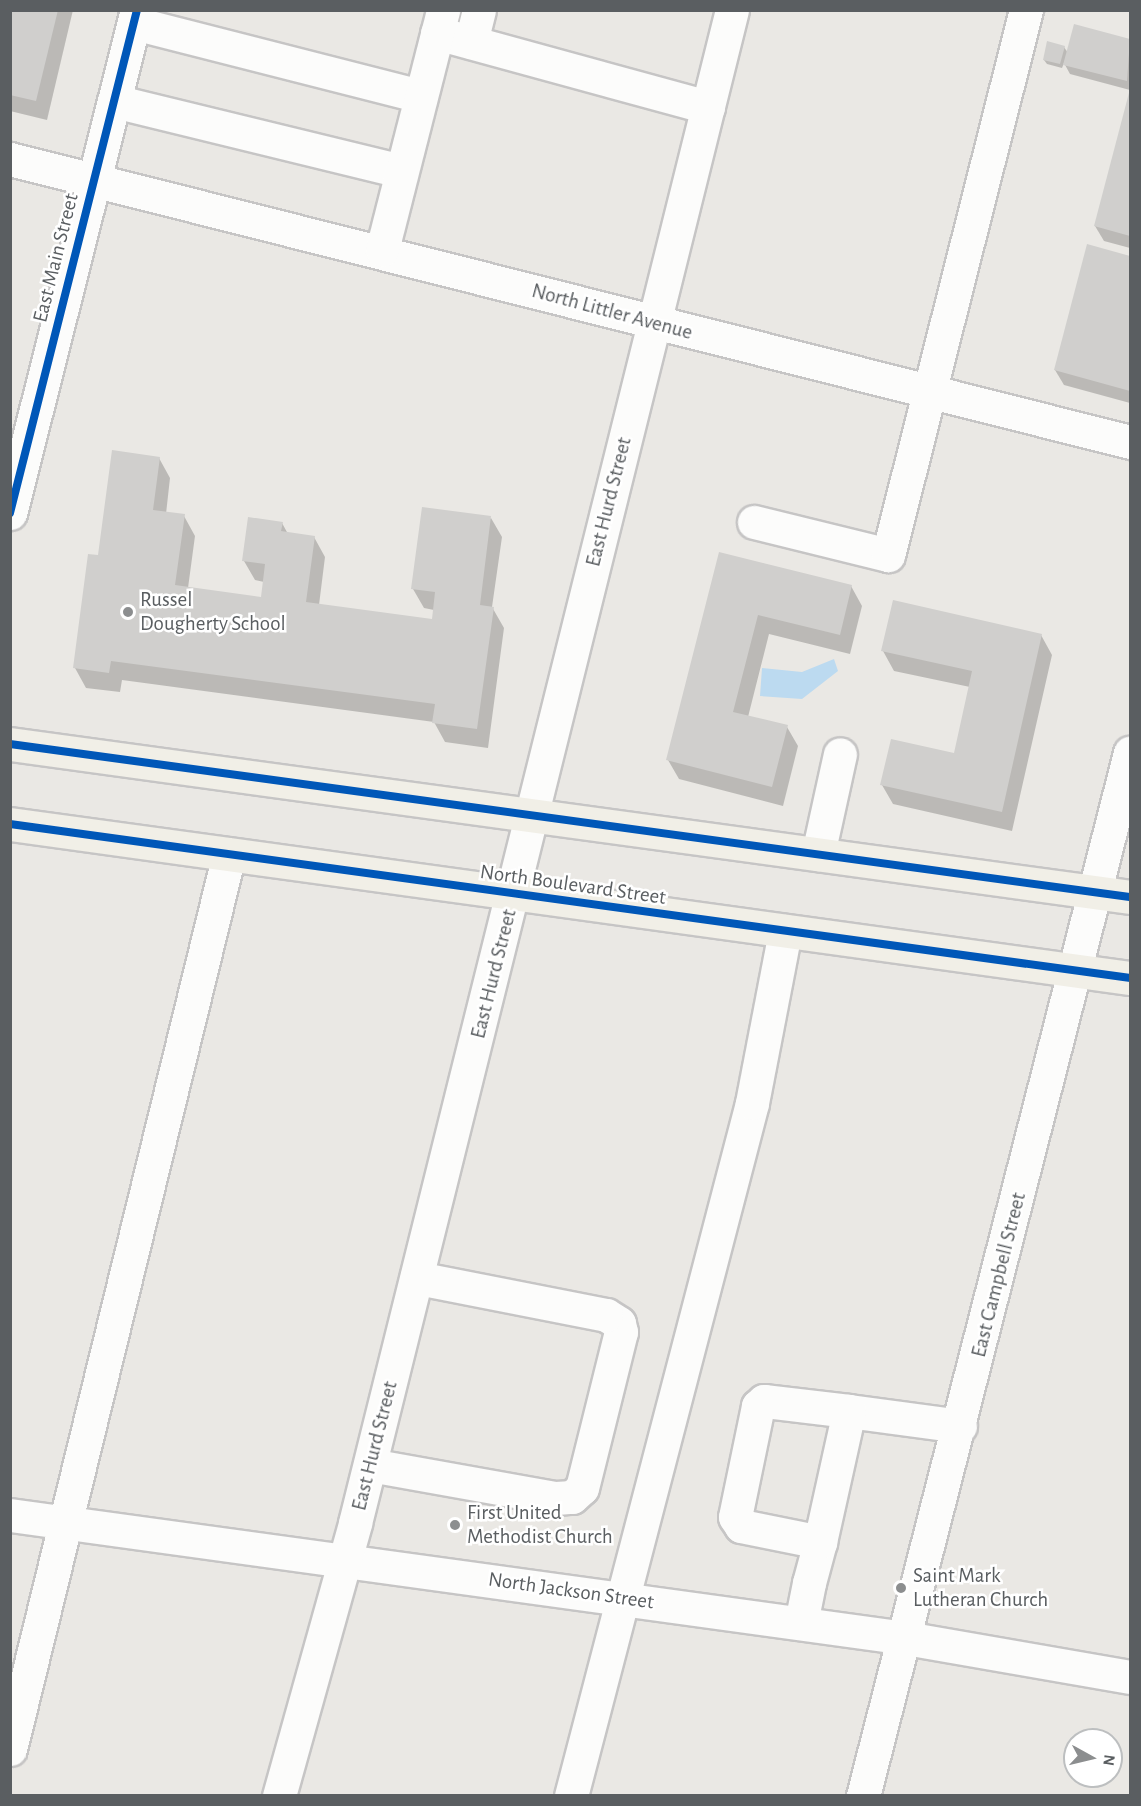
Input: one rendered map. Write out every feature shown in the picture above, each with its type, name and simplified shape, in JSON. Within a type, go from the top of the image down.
[{"type":"main road","points":[[10,744],[1131,897]]},
{"type":"main road","name":"North Boulevard Street","points":[[10,824],[514,896],[1131,978]]},
{"type":"street","points":[[471,42],[479,10]]},
{"type":"street","name":"East Hurd Street","points":[[279,1796],[346,1560],[514,896],[732,10]]},
{"type":"street","points":[[754,522],[888,555],[1026,10]]},
{"type":"street","points":[[135,17],[420,96]]},
{"type":"street","name":"East Main Street","points":[[10,513],[135,17]]},
{"type":"street","points":[[382,250],[440,22],[471,42],[708,106]]},
{"type":"street","points":[[114,101],[401,171]]},
{"type":"street","name":"North Littler Avenue","points":[[10,159],[382,250],[653,324],[929,394],[1131,442]]},
{"type":"street","name":"East Campbell Street","points":[[863,1796],[906,1638],[1131,753]]},
{"type":"street","points":[[818,854],[840,754]]},
{"type":"street","points":[[10,1749],[68,1521],[229,854]]},
{"type":"street","points":[[572,1796],[752,1103],[785,931]]},
{"type":"street","points":[[370,1465],[556,1498],[572,1497],[582,1488],[585,1477],[621,1332],[619,1323],[606,1315],[417,1278]]},
{"type":"street","points":[[820,1542],[741,1526],[735,1507],[758,1406],[773,1399],[960,1426]]},
{"type":"street","points":[[801,1623],[849,1411]]},
{"type":"street","name":"North Jackson Street","points":[[10,1515],[68,1521],[906,1638],[1131,1677]]},
{"type":"water","points":[[834,659],[838,671],[802,699],[760,696],[762,668],[802,672]]},
{"type":"building","points":[[10,10],[58,10],[36,101],[10,95]]},
{"type":"building","points":[[1074,24],[1130,39],[1127,81],[1063,65]]},
{"type":"building","points":[[1047,41],[1065,46],[1060,64],[1043,60]]},
{"type":"building","points":[[1130,89],[1130,236],[1094,226]]},
{"type":"building","points":[[1087,244],[1130,256],[1130,391],[1054,370]]},
{"type":"building","points":[[112,450],[160,457],[153,510],[185,514],[175,585],[261,597],[265,564],[242,561],[248,517],[283,522],[281,531],[315,536],[306,602],[432,619],[435,592],[411,589],[422,507],[491,516],[480,605],[494,607],[477,729],[432,723],[435,704],[111,661],[109,673],[73,668],[88,554],[98,555]]},
{"type":"building","points":[[719,552],[852,585],[840,635],[758,615],[733,712],[788,725],[772,787],[666,760]]},
{"type":"building","points":[[893,600],[1042,634],[1002,812],[880,785],[891,739],[954,753],[972,671],[881,651]]},
{"type":"cycle path","points":[[10,513],[137,10]]},
{"type":"cycle path","points":[[10,744],[1130,897]]},
{"type":"cycle path","points":[[10,824],[1130,978]]},
{"type":"place","name":"Russel Dougherty School","points":[[128,612]]},
{"type":"place","name":"First United Methodist Church","points":[[455,1525]]},
{"type":"place","name":"Saint Mark Lutheran Church","points":[[901,1588]]}]
